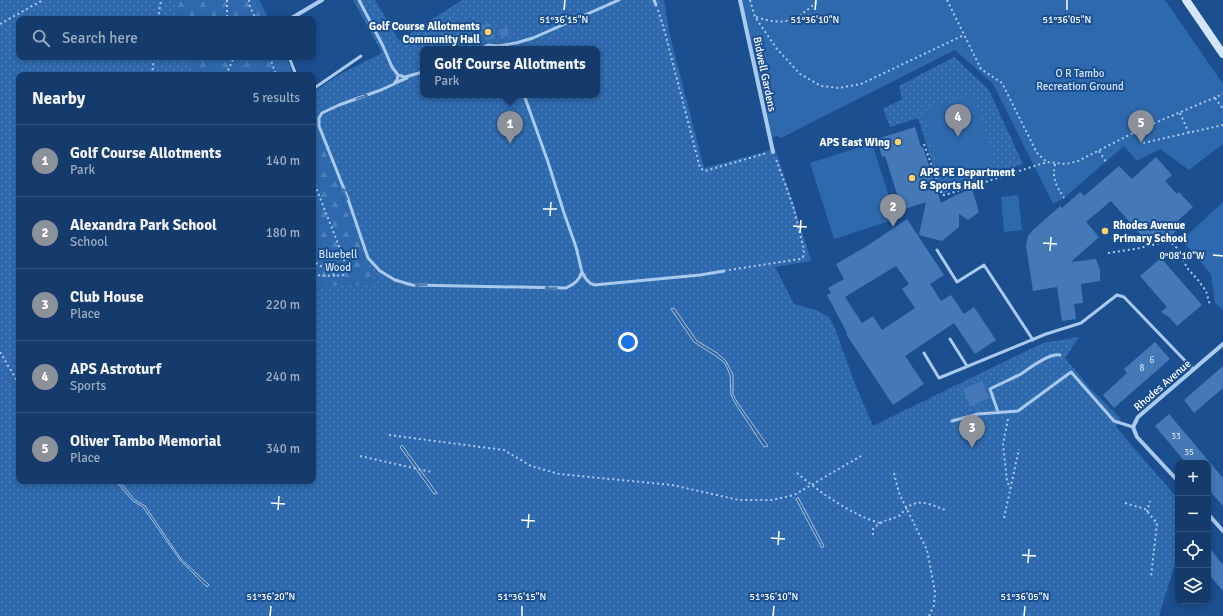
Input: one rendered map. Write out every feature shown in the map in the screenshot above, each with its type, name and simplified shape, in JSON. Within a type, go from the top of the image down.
[{"type":"main road","points":[[1186,0],[1223,54]]},
{"type":"street","points":[[295,16],[322,0]]},
{"type":"street","name":"Bidwell Gardens","points":[[740,0],[773,152]]},
{"type":"street","name":"Rhodes Avenue","points":[[1175,478],[1137,437],[1133,427],[1138,417],[1223,344]]},
{"type":"street","points":[[1211,517],[1223,531]]},
{"type":"lane","points":[[359,0],[383,46],[392,67],[398,75],[410,77]]},
{"type":"lane","points":[[506,46],[533,38],[619,0]]},
{"type":"lane","points":[[654,0],[656,5]]},
{"type":"lane","points":[[316,87],[361,56]]},
{"type":"lane","points":[[290,60],[295,72]]},
{"type":"lane","points":[[420,73],[381,90],[339,105],[322,113],[319,118],[319,126],[348,200],[368,258],[378,270],[395,280],[412,285],[566,288],[574,285],[579,280],[582,272]]},
{"type":"lane","points":[[394,84],[398,75]]},
{"type":"lane","points":[[525,98],[576,247],[582,272],[590,283],[594,285],[700,275],[724,271]]},
{"type":"lane","points":[[937,250],[957,282],[984,265],[1033,340]]},
{"type":"lane","points":[[924,353],[939,378],[1046,334],[1081,323],[1117,295],[1124,298],[1193,369]]},
{"type":"lane","points":[[950,339],[967,366]]},
{"type":"lane","points":[[998,412],[990,389],[1056,354],[1060,355]]},
{"type":"lane","points":[[952,421],[978,414],[1018,411],[1071,372],[1114,421],[1133,427]]},
{"type":"path","points":[[0,24],[44,0]]},
{"type":"path","points":[[158,16],[161,0]]},
{"type":"path","points":[[226,0],[228,16]]},
{"type":"path","points":[[249,0],[250,7],[254,16]]},
{"type":"path","points":[[750,0],[755,17],[777,49],[800,74],[821,86],[839,88],[861,84],[964,36]]},
{"type":"path","points":[[755,17],[767,21],[783,22],[798,18],[819,0]]},
{"type":"path","points":[[947,0],[981,69],[1002,83],[1037,153],[1047,162],[1055,164],[1078,162],[1143,128],[1223,94]]},
{"type":"path","points":[[656,5],[664,29],[700,168],[705,171],[773,152],[793,206],[804,250],[803,257],[800,259],[724,271]]},
{"type":"path","points":[[152,72],[154,60]]},
{"type":"path","points":[[227,72],[232,60]]},
{"type":"path","points":[[271,60],[275,72]]},
{"type":"path","points":[[1215,98],[1223,109]]},
{"type":"path","points":[[1180,113],[1189,133]]},
{"type":"path","points":[[1143,128],[1141,140],[1143,143],[1223,125]]},
{"type":"path","points":[[924,144],[942,195],[1047,162]]},
{"type":"path","points":[[1098,151],[1106,162]]},
{"type":"path","points":[[1028,169],[1033,165],[1041,164]]},
{"type":"path","points":[[1055,164],[1053,172],[1054,181],[1064,198]]},
{"type":"path","points":[[316,188],[344,259],[343,275],[316,275]]},
{"type":"path","points":[[1108,253],[1165,242],[1173,244],[1178,249],[1187,268],[1206,291],[1210,305]]},
{"type":"path","points":[[316,263],[336,276]]},
{"type":"path","points":[[0,352],[16,379]]},
{"type":"path","points":[[1010,411],[1004,444],[1007,481],[1010,488]]},
{"type":"path","points":[[389,435],[504,450],[531,466],[559,474],[672,485],[739,500],[772,500],[794,495],[861,456]]},
{"type":"path","points":[[1004,518],[1019,449]]},
{"type":"path","points":[[360,456],[431,472]]},
{"type":"path","points":[[797,473],[811,485],[855,513],[868,520],[880,523]]},
{"type":"path","points":[[894,473],[899,493],[927,550],[935,592],[934,605],[929,616]]},
{"type":"path","points":[[873,535],[873,529],[880,523],[900,515],[910,505],[919,502],[944,510]]},
{"type":"path","points":[[1147,512],[1150,502]]},
{"type":"path","points":[[1125,503],[1145,509],[1157,523],[1152,577]]},
{"type":"green space","points":[[0,0],[175,0],[179,16],[16,16],[16,60],[191,60],[193,72],[16,72],[16,484],[316,484],[316,286],[373,284],[340,190],[316,130],[316,90],[342,73],[382,53],[353,0],[375,0],[399,41],[462,0],[664,0],[669,32],[704,168],[775,149],[811,261],[775,267],[794,304],[816,310],[829,317],[834,326],[855,384],[873,426],[1043,343],[1079,337],[1065,358],[1090,388],[1121,419],[1116,427],[1175,496],[1175,564],[1159,616],[0,616]]},
{"type":"green space","points":[[175,0],[259,0],[267,16],[179,16]]},
{"type":"green space","name":"O R Tambo Recreation Ground","points":[[740,0],[1165,0],[1223,84],[1223,144],[1189,170],[1160,149],[1137,161],[1124,146],[1064,198],[1053,204],[993,84],[955,50],[781,138],[777,136],[770,138]]},
{"type":"green space","points":[[954,57],[989,90],[1023,164],[942,194],[918,118],[890,127],[883,109],[902,99],[899,86]]},
{"type":"green space","points":[[191,60],[287,60],[292,72],[193,72]]},
{"type":"green space","points":[[973,95],[994,162],[943,179],[922,111]]},
{"type":"green space","name":"Bluebell Wood","points":[[316,130],[340,190],[374,284],[316,286]]},
{"type":"green space","points":[[872,143],[896,219],[834,239],[810,163]]},
{"type":"green space","points":[[1018,195],[1022,230],[1004,232],[1001,197]]},
{"type":"green space","points":[[1223,202],[1223,310],[1215,303],[1211,274],[1182,240]]},
{"type":"water","points":[[674,308],[697,341],[717,353],[726,361],[733,375],[733,394],[768,446],[764,447],[735,403],[731,395],[730,375],[725,363],[694,342],[671,309]]},
{"type":"water","points":[[402,445],[437,493],[434,494],[400,447]]},
{"type":"water","points":[[119,484],[122,484],[135,500],[145,506],[181,559],[209,585],[207,587],[180,560],[143,507],[133,501]]},
{"type":"water","points":[[798,497],[824,546],[822,548],[796,499]]},
{"type":"building","name":"Golf Course Allotments Community Hall","points":[[489,23],[495,38],[487,41],[481,26]]},
{"type":"building","points":[[507,27],[509,35],[501,38],[498,30]]},
{"type":"building","points":[[915,127],[941,203],[972,189],[979,212],[968,220],[959,214],[959,227],[942,241],[919,235],[926,202],[902,210],[885,156],[882,157],[877,139]]},
{"type":"building","points":[[1156,157],[1172,175],[1165,181],[1177,194],[1179,192],[1193,207],[1172,226],[1176,231],[1167,239],[1161,232],[1148,243],[1111,201],[1086,222],[1099,237],[1071,262],[1096,259],[1100,270],[1100,281],[1081,284],[1083,303],[1074,304],[1076,319],[1062,321],[1057,287],[1033,291],[1026,245],[1028,236],[1060,206],[1062,208],[1080,192],[1084,196],[1119,166],[1132,179]]},
{"type":"building","points":[[907,219],[944,275],[930,284],[941,301],[951,295],[964,314],[974,307],[996,340],[975,354],[954,323],[905,356],[924,384],[893,405],[846,334],[847,333],[827,295],[831,293],[828,288],[844,279],[836,264],[867,246]],"holes":[[[896,266],[909,284],[902,289],[915,308],[882,330],[873,316],[862,323],[845,297]]]},
{"type":"building","points":[[1161,258],[1202,305],[1177,326],[1169,317],[1161,312],[1167,307],[1140,276]]},
{"type":"building","points":[[1155,342],[1170,359],[1114,408],[1103,395],[1127,373],[1124,369]]},
{"type":"building","points":[[1223,366],[1223,388],[1194,413],[1184,400]]},
{"type":"building","points":[[982,381],[989,398],[970,407],[963,389]]},
{"type":"building","points":[[1169,414],[1208,460],[1183,460],[1155,426]]},
{"type":"building","points":[[1211,464],[1223,478],[1223,506],[1211,492]]},
{"type":"building","points":[[1211,550],[1223,565],[1223,591],[1211,577]]},
{"type":"place","name":"Golf Course Allotments Community Hall","points":[[488,32]]},
{"type":"place","name":"APS Astroturf","points":[[958,137]]},
{"type":"place","name":"APS East Wing","points":[[898,142]]},
{"type":"place","name":"Oliver Tambo Memorial","points":[[1141,143]]},
{"type":"place","name":"Golf Course Allotments","points":[[510,144]]},
{"type":"place","name":"APS PE Department & Sports Hall","points":[[912,178]]},
{"type":"place","name":"Alexandra Park School","points":[[893,227]]},
{"type":"place","name":"Rhodes Avenue Primary School","points":[[1105,231]]},
{"type":"place","name":"Club House","points":[[972,448]]}]
